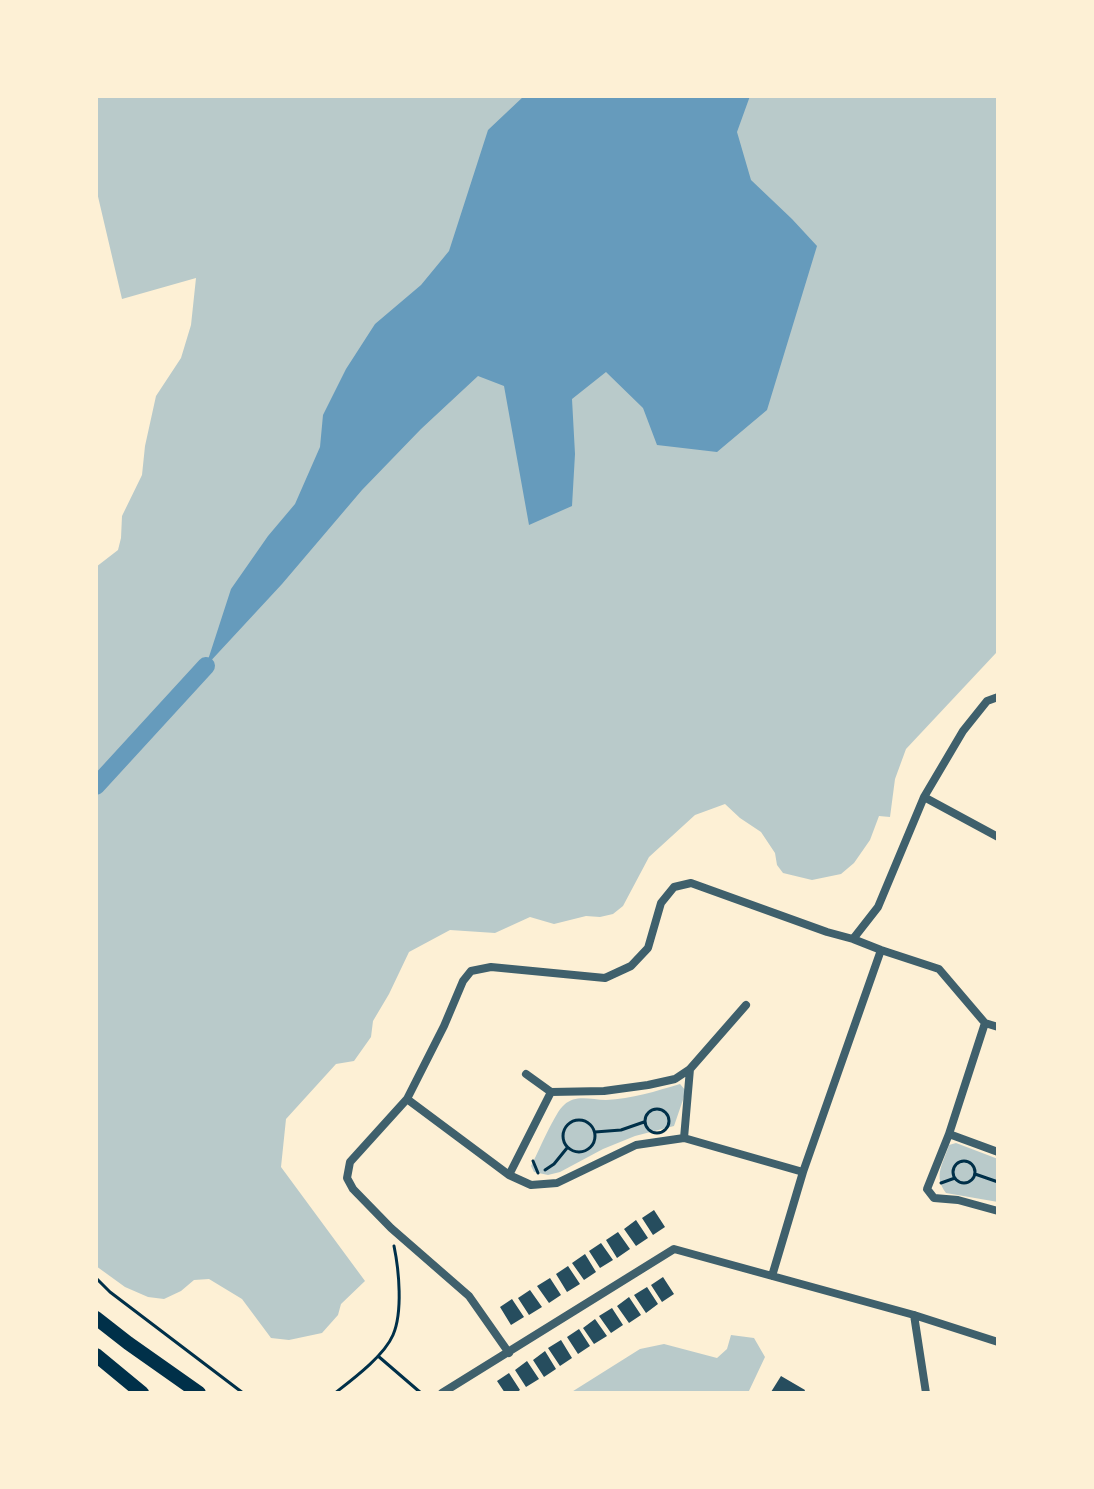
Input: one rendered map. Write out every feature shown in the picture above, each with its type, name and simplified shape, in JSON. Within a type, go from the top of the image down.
[{"type":"main road","points":[[96,1318],[199,1393]]},
{"type":"main road","points":[[96,1355],[142,1393]]},
{"type":"street","points":[[853,939],[878,907],[924,797],[963,731],[987,701],[998,697]]},
{"type":"street","points":[[924,797],[998,837]]},
{"type":"street","points":[[509,1353],[469,1296],[391,1228],[353,1189],[347,1178],[350,1162],[407,1099],[463,981],[471,971],[491,967],[605,978],[631,966],[648,948],[661,903],[674,887],[691,883],[939,969],[985,1023],[998,1027]]},
{"type":"street","points":[[772,1276],[803,1172],[881,950]]},
{"type":"street","points":[[526,1074],[551,1092],[604,1091],[675,1079],[690,1069],[746,1005]]},
{"type":"street","points":[[985,1023],[949,1134],[927,1189],[934,1198],[958,1200],[998,1211]]},
{"type":"street","points":[[684,1138],[690,1069]]},
{"type":"street","points":[[509,1175],[551,1092]]},
{"type":"street","points":[[407,1099],[509,1175],[531,1185],[557,1183],[636,1145],[684,1138],[803,1172]]},
{"type":"street","points":[[949,1134],[998,1152]]},
{"type":"street","points":[[442,1393],[674,1249],[914,1315],[998,1342]]},
{"type":"street","points":[[914,1315],[926,1393]]},
{"type":"path","points":[[655,1108],[663,1110],[669,1120],[667,1128],[655,1133],[648,1130],[644,1122],[646,1115],[655,1108]]},
{"type":"path","points":[[579,1120],[589,1123],[595,1132],[594,1143],[587,1150],[577,1152],[568,1148],[563,1138],[569,1124],[579,1120]]},
{"type":"path","points":[[595,1132],[621,1130],[644,1122]]},
{"type":"path","points":[[533,1161],[538,1173],[554,1164],[568,1148]]},
{"type":"path","points":[[966,1161],[974,1167],[975,1174],[964,1183],[955,1178],[954,1171],[959,1162],[966,1161]]},
{"type":"path","points":[[975,1174],[998,1182]]},
{"type":"path","points":[[335,1393],[378,1356],[393,1335],[398,1310],[397,1265],[391,1228]]},
{"type":"path","points":[[96,1278],[110,1292],[243,1393]]},
{"type":"path","points":[[378,1356],[421,1393]]},
{"type":"shaded area","points":[[96,96],[998,96],[998,653],[906,749],[895,779],[890,817],[879,816],[870,840],[854,863],[841,874],[812,880],[783,873],[777,865],[775,853],[761,832],[725,804],[695,815],[649,857],[623,906],[613,914],[586,916],[554,924],[530,917],[495,933],[450,930],[409,952],[373,1021],[371,1037],[354,1061],[336,1064],[286,1119],[281,1167],[365,1281],[341,1304],[338,1315],[322,1333],[289,1340],[271,1338],[242,1299],[209,1279],[194,1280],[164,1299],[148,1297],[125,1287],[96,1266],[96,567],[118,550],[122,516],[142,475],[156,396],[181,358],[191,325],[196,278],[122,299],[96,188]]},
{"type":"shaded area","points":[[680,1084],[686,1091],[674,1126],[635,1136],[560,1172],[548,1175],[534,1172],[531,1166],[547,1133],[560,1109],[569,1102],[625,1098]]},
{"type":"shaded area","points":[[956,1143],[998,1159],[998,1202],[946,1193],[940,1181],[940,1170],[949,1145]]},
{"type":"shaded area","points":[[731,1335],[754,1338],[765,1357],[748,1393],[570,1393],[640,1349],[664,1344],[717,1358],[727,1349]]},
{"type":"water","points":[[524,96],[750,96],[737,132],[751,180],[817,246],[767,410],[717,452],[657,445],[643,408],[606,372],[572,399],[575,454],[572,506],[529,525],[504,386],[478,376],[362,490],[282,584],[206,666],[231,589],[295,504],[320,447],[323,415],[346,369],[375,324],[421,285],[449,251],[488,130]]},
{"type":"building","points":[[654,1210],[665,1227],[653,1235],[642,1218]]},
{"type":"building","points":[[636,1220],[648,1238],[636,1246],[624,1229]]},
{"type":"building","points":[[618,1232],[630,1249],[617,1258],[606,1240]]},
{"type":"building","points":[[601,1243],[613,1260],[600,1268],[589,1251]]},
{"type":"building","points":[[585,1254],[596,1272],[584,1280],[572,1263]]},
{"type":"building","points":[[568,1266],[580,1284],[567,1292],[556,1274]]},
{"type":"building","points":[[663,1277],[674,1294],[662,1302],[651,1285]]},
{"type":"building","points":[[550,1278],[561,1295],[549,1303],[537,1286]]},
{"type":"building","points":[[647,1287],[658,1304],[646,1313],[634,1295]]},
{"type":"building","points":[[530,1290],[542,1307],[529,1315],[518,1298]]},
{"type":"building","points":[[629,1297],[641,1315],[629,1323],[617,1306]]},
{"type":"building","points":[[512,1299],[524,1317],[511,1325],[500,1307]]},
{"type":"building","points":[[612,1308],[623,1325],[611,1333],[599,1316]]},
{"type":"building","points":[[595,1319],[607,1336],[594,1344],[583,1328]]},
{"type":"building","points":[[579,1329],[590,1346],[578,1354],[567,1337]]},
{"type":"building","points":[[561,1340],[572,1358],[560,1366],[548,1348]]},
{"type":"building","points":[[545,1351],[556,1369],[544,1377],[533,1360]]},
{"type":"building","points":[[527,1361],[539,1379],[526,1387],[515,1370]]},
{"type":"building","points":[[509,1373],[520,1390],[516,1393],[505,1393],[497,1381]]},
{"type":"building","points":[[781,1376],[805,1390],[804,1393],[771,1392]]},
{"type":"waterway","points":[[96,786],[206,666]]}]
